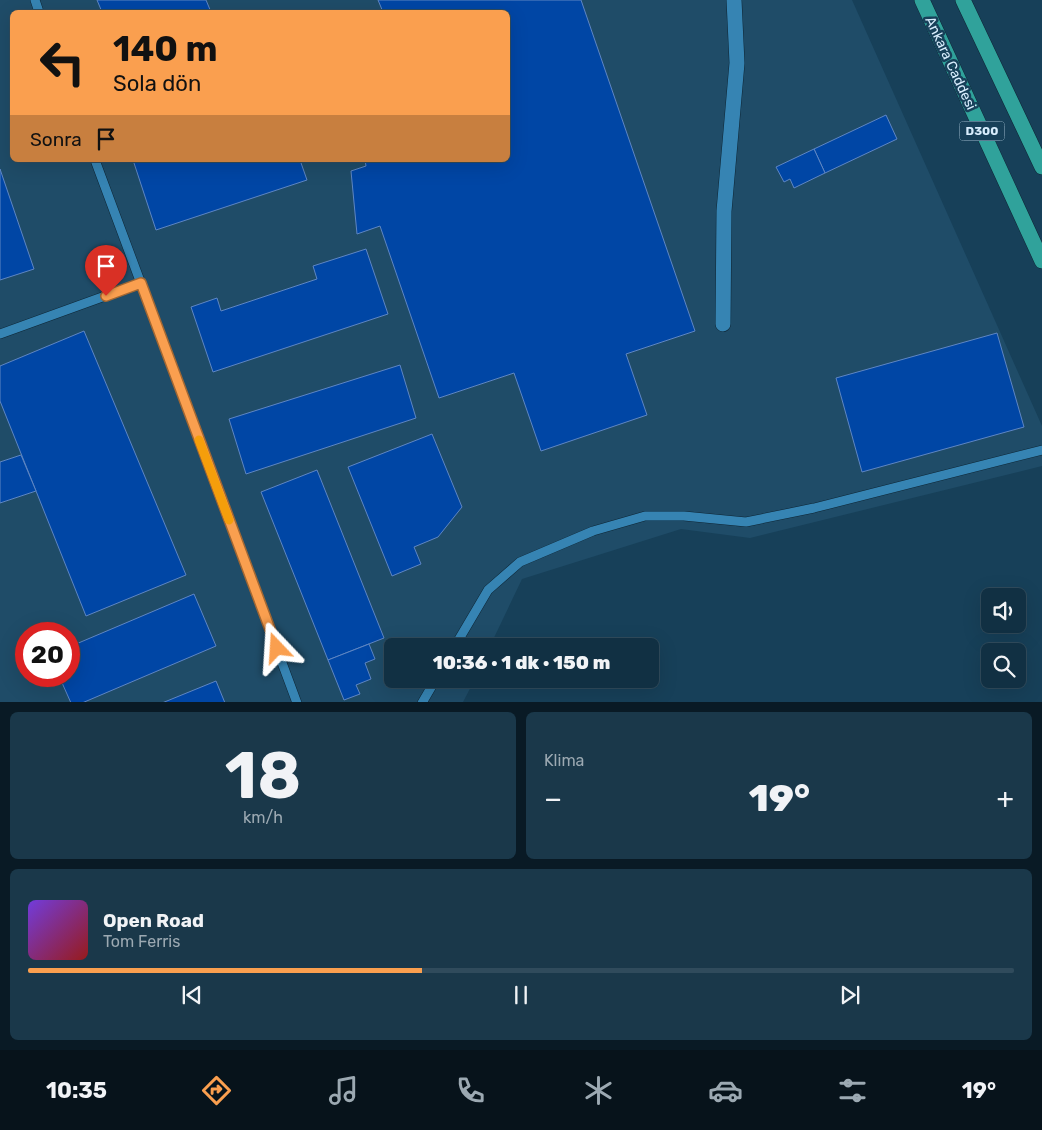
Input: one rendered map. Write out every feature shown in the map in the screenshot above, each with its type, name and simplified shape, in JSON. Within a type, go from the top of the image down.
[{"type":"highway","name":"Ankara Caddesi","points":[[922,0],[1042,262]]},
{"type":"highway","name":"D300","points":[[963,0],[1042,168]]},
{"type":"street","points":[[723,324],[724,211],[737,63],[734,0]]},
{"type":"lane","points":[[95,162],[297,702]]},
{"type":"lane","points":[[0,334],[141,283]]},
{"type":"lane","points":[[460,638],[488,590],[520,562],[592,531],[644,516],[684,516],[746,522],[814,508],[1042,450]]},
{"type":"lane","points":[[422,702],[431,688]]},
{"type":"shaded area","points":[[0,0],[852,0],[1042,426],[1042,466],[750,538],[681,529],[522,579],[494,638],[384,638],[384,688],[470,688],[463,702],[0,702]]},
{"type":"building","points":[[97,0],[206,0],[210,10],[101,10]]},
{"type":"building","points":[[378,0],[581,0],[695,331],[626,354],[647,415],[541,451],[514,373],[439,398],[380,226],[357,234],[351,171],[366,166],[365,162],[510,162],[510,10],[382,10]]},
{"type":"building","points":[[886,115],[897,139],[825,173],[814,149]]},
{"type":"building","points":[[814,149],[825,173],[794,188],[790,179],[784,182],[776,167]]},
{"type":"building","points":[[134,162],[301,162],[307,180],[156,230]]},
{"type":"building","points":[[0,169],[34,269],[0,280]]},
{"type":"building","points":[[366,249],[388,314],[213,372],[191,307],[217,298],[221,311],[317,279],[313,266]]},
{"type":"building","points":[[84,331],[186,575],[86,616],[0,401],[0,366]]},
{"type":"building","points":[[997,333],[1024,427],[862,472],[836,378]]},
{"type":"building","points":[[400,365],[416,418],[246,474],[229,419]]},
{"type":"building","points":[[432,434],[462,507],[438,537],[414,547],[421,564],[392,576],[348,467]]},
{"type":"building","points":[[21,455],[36,491],[0,503],[0,462]]},
{"type":"building","points":[[317,470],[384,638],[328,660],[261,492]]},
{"type":"building","points":[[194,594],[216,646],[84,702],[71,702],[64,687],[80,687],[80,642]]},
{"type":"building","points":[[369,644],[375,659],[365,663],[371,679],[356,685],[360,694],[344,700],[328,660]]},
{"type":"building","points":[[216,681],[225,702],[164,702]]},
{"type":"slow traffic","points":[[199,440],[229,520]]},
{"type":"route","points":[[106,296],[141,283],[277,648]]}]
